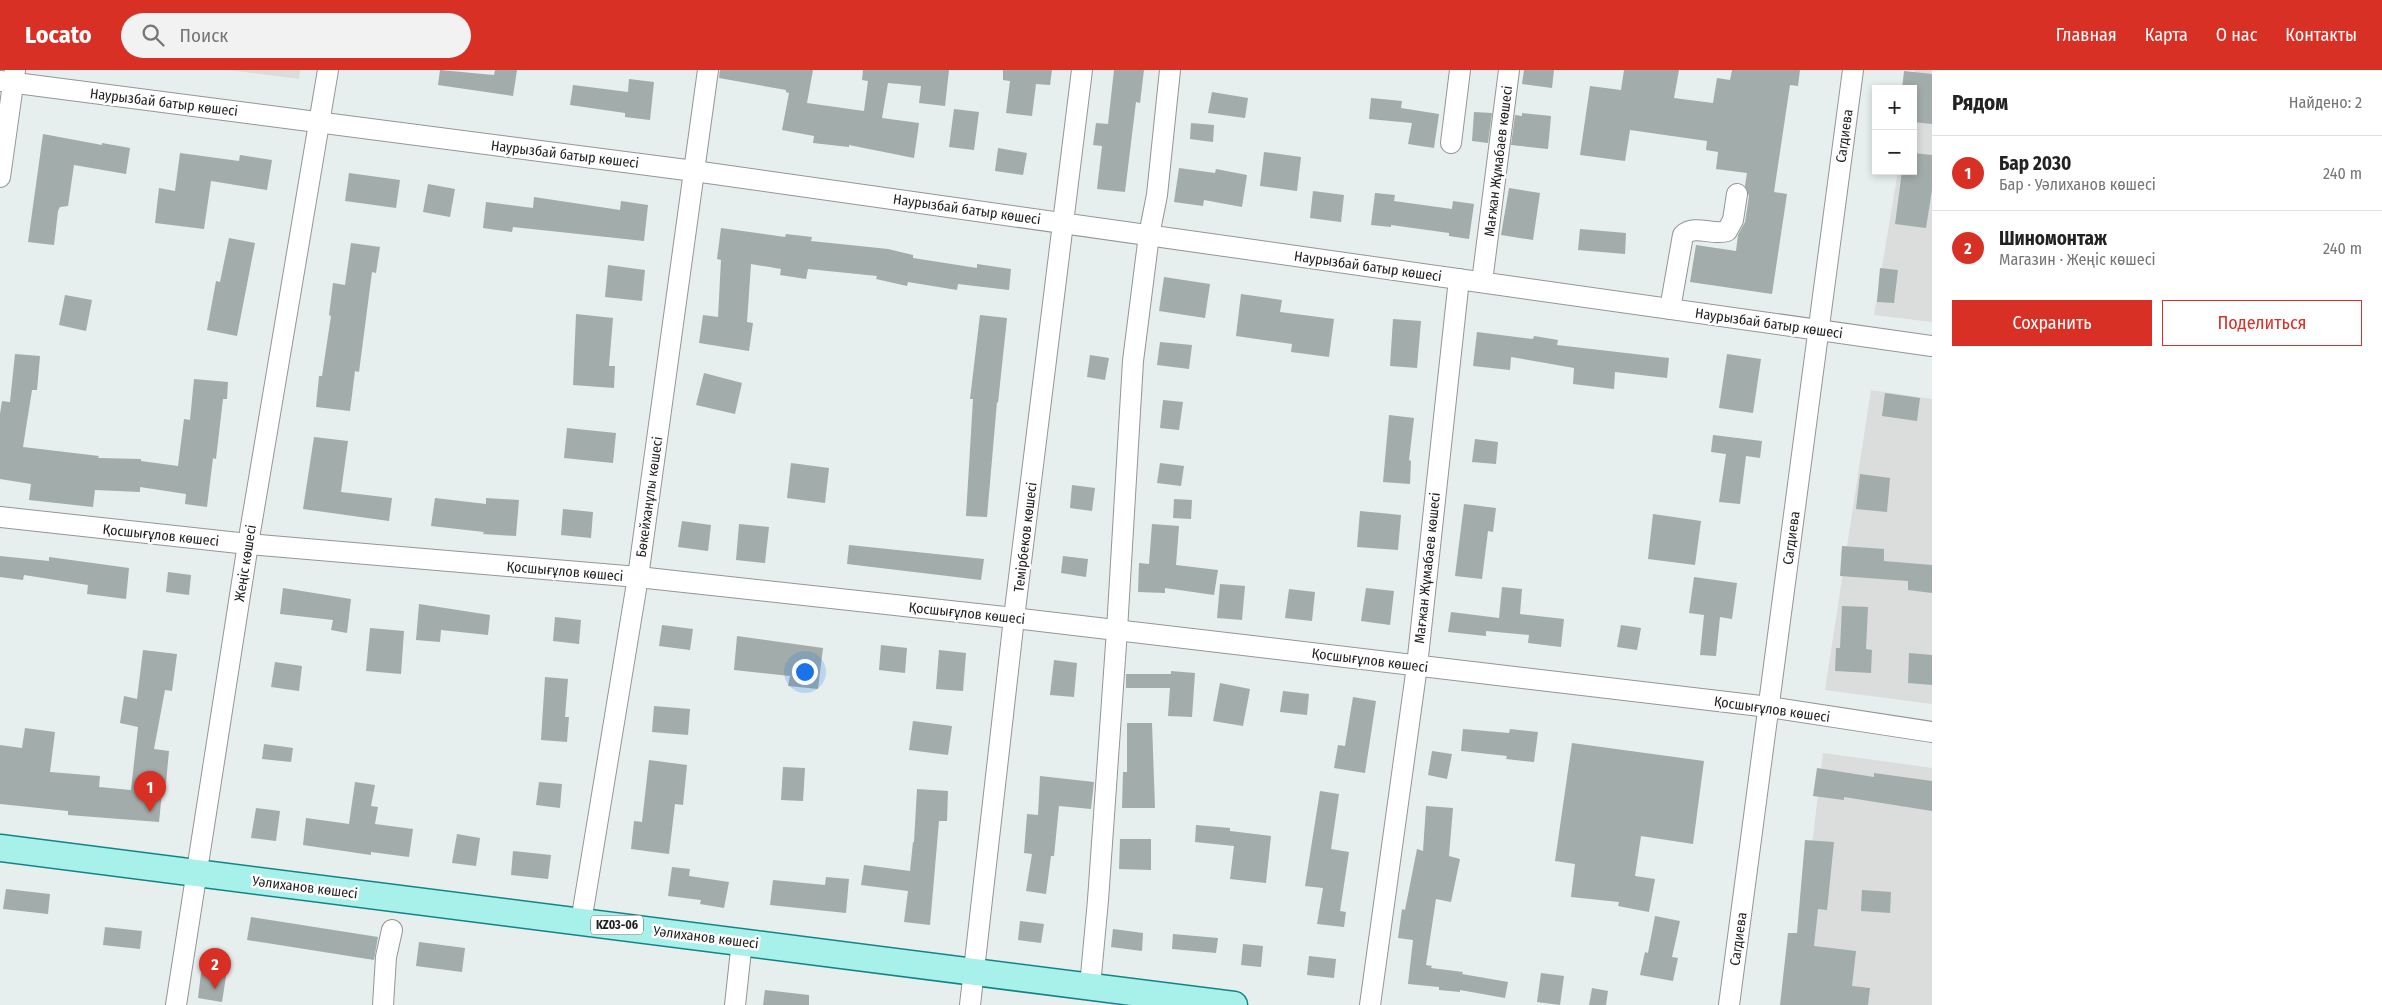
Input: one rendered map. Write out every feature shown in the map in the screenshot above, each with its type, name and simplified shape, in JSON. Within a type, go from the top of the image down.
[{"type":"main road","name":"Уәлиханов көшесі","points":[[0,848],[742,941],[1090,986],[1191,1002],[1234,1005]]},
{"type":"street","name":"Жеңіс көшесі","points":[[176,1005],[248,544],[328,70]]},
{"type":"street","name":"Бөкейханұлы көшесі","points":[[581,922],[638,577],[708,70]]},
{"type":"street","name":"Темірбеков көшесі","points":[[970,1005],[972,972],[1014,618],[1065,223],[1082,70]]},
{"type":"street","points":[[1090,986],[1117,630],[1133,361],[1157,195],[1170,70]]},
{"type":"street","points":[[1451,143],[1460,70]]},
{"type":"street","name":"Мағжан Жұмабаев көшесі","points":[[1482,282],[1509,70]]},
{"type":"street","name":"Сагдиева","points":[[1729,1005],[1853,70]]},
{"type":"street","name":"Наурызбай батыр көшесі","points":[[10,78],[320,122],[694,171],[1932,346]]},
{"type":"street","points":[[0,177],[10,78]]},
{"type":"street","points":[[1670,309],[1683,235],[1692,230],[1722,233],[1727,231],[1732,220],[1736,194]]},
{"type":"street","name":"Мағжан Жұмабаев көшесі","points":[[1370,1005],[1417,666],[1459,279]]},
{"type":"street","name":"Қосшығұлов көшесі","points":[[0,517],[248,544],[638,577],[1014,618],[1768,707],[1932,732]]},
{"type":"street","points":[[384,1005],[386,957],[392,930]]},
{"type":"street","points":[[735,1005],[742,941]]},
{"type":"shaded area","points":[[230,70],[300,70],[299,79]]},
{"type":"shaded area","points":[[1915,70],[1932,70],[1932,322],[1874,315],[1897,175],[1917,175],[1917,85],[1913,85]]},
{"type":"shaded area","points":[[1871,390],[1932,399],[1932,704],[1825,690]]},
{"type":"shaded area","points":[[1823,753],[1932,768],[1932,1005],[1793,1005]]},
{"type":"building","points":[[440,70],[494,75],[495,70],[517,70],[513,96],[438,85]]},
{"type":"building","points":[[720,70],[813,70],[807,103],[864,111],[868,81],[862,80],[863,70],[949,70],[945,106],[919,103],[921,86],[888,83],[882,118],[919,123],[914,158],[849,145],[849,147],[813,143],[814,136],[782,130],[789,93],[786,90],[719,78]]},
{"type":"building","points":[[1003,70],[1052,70],[1050,85],[1036,84],[1032,116],[1006,113],[1010,81],[1003,80]]},
{"type":"building","points":[[1114,70],[1144,70],[1140,103],[1136,102],[1125,192],[1097,189],[1102,146],[1093,145],[1096,123],[1108,124]]},
{"type":"building","points":[[1524,70],[1554,70],[1552,88],[1522,84]]},
{"type":"building","points":[[1624,70],[1679,70],[1674,98],[1713,103],[1717,78],[1730,80],[1732,70],[1800,70],[1798,86],[1790,85],[1774,192],[1787,194],[1772,294],[1690,282],[1696,245],[1736,251],[1738,235],[1745,222],[1749,196],[1745,186],[1747,173],[1716,169],[1718,152],[1706,150],[1707,141],[1630,130],[1625,161],[1580,155],[1590,86],[1621,90]]},
{"type":"building","points":[[1904,71],[1932,74],[1932,124],[1917,122],[1917,85],[1902,85]]},
{"type":"building","points":[[629,79],[654,82],[650,120],[625,117],[625,113],[570,105],[573,85],[628,92]]},
{"type":"building","points":[[1212,92],[1248,98],[1245,118],[1208,113]]},
{"type":"building","points":[[1371,98],[1402,101],[1401,108],[1439,114],[1434,148],[1408,144],[1412,123],[1369,119]]},
{"type":"building","points":[[954,109],[979,112],[974,150],[949,147]]},
{"type":"building","points":[[1474,112],[1492,113],[1488,143],[1472,141]]},
{"type":"building","points":[[1522,113],[1551,116],[1548,149],[1511,145],[1515,115],[1522,116]]},
{"type":"building","points":[[1191,123],[1214,125],[1213,142],[1190,139]]},
{"type":"building","points":[[43,134],[130,148],[126,174],[74,165],[68,206],[60,207],[58,211],[54,245],[28,242]]},
{"type":"building","points":[[998,148],[1027,153],[1023,175],[995,171]]},
{"type":"building","points":[[1264,152],[1301,157],[1297,191],[1260,186]]},
{"type":"building","points":[[180,153],[239,161],[240,155],[272,160],[267,190],[211,181],[204,229],[155,223],[159,188],[175,191]]},
{"type":"building","points":[[1917,153],[1932,155],[1932,190],[1926,228],[1895,224],[1901,175],[1917,175]]},
{"type":"building","points":[[1179,168],[1215,173],[1216,169],[1247,175],[1242,207],[1204,200],[1203,206],[1174,202]]},
{"type":"building","points":[[349,173],[400,180],[396,208],[345,201]]},
{"type":"building","points":[[428,184],[455,189],[450,217],[423,212]]},
{"type":"building","points":[[1509,188],[1540,193],[1533,240],[1501,235]]},
{"type":"building","points":[[1313,191],[1344,195],[1341,222],[1310,218]]},
{"type":"building","points":[[1375,193],[1395,195],[1394,201],[1452,209],[1453,201],[1474,204],[1469,239],[1449,236],[1449,233],[1391,225],[1391,227],[1371,225]]},
{"type":"building","points":[[534,197],[620,210],[621,201],[648,205],[644,241],[513,227],[512,232],[483,228],[486,202],[533,208]]},
{"type":"building","points":[[721,228],[785,237],[786,234],[812,237],[811,241],[888,249],[913,255],[913,258],[977,268],[977,264],[1011,269],[1009,290],[958,284],[957,290],[908,282],[907,286],[876,279],[877,276],[808,269],[806,279],[780,275],[781,269],[751,264],[747,322],[753,323],[749,351],[699,343],[703,315],[718,317],[721,260],[717,259]]},
{"type":"building","points":[[1580,229],[1626,233],[1625,254],[1578,250]]},
{"type":"building","points":[[229,238],[255,243],[237,336],[207,330],[216,281],[220,282]]},
{"type":"building","points":[[351,243],[380,247],[376,273],[372,272],[359,372],[355,371],[350,411],[316,407],[319,376],[322,376],[331,316],[329,315],[333,283],[345,285]]},
{"type":"building","points":[[608,265],[645,270],[642,301],[605,297]]},
{"type":"building","points":[[1880,268],[1898,270],[1894,303],[1877,302]]},
{"type":"building","points":[[1164,277],[1210,284],[1205,318],[1159,311]]},
{"type":"building","points":[[1241,294],[1282,300],[1280,312],[1334,319],[1329,357],[1291,352],[1292,344],[1236,336]]},
{"type":"building","points":[[65,295],[92,300],[86,331],[59,325]]},
{"type":"building","points":[[576,314],[613,318],[609,366],[615,366],[614,388],[573,385]]},
{"type":"building","points":[[980,315],[1007,318],[997,402],[987,517],[966,516],[973,399],[970,399]]},
{"type":"building","points":[[1393,319],[1421,321],[1417,368],[1390,366]]},
{"type":"building","points":[[1477,332],[1533,339],[1534,336],[1558,340],[1557,345],[1669,358],[1667,378],[1615,372],[1614,389],[1573,384],[1574,368],[1511,357],[1510,370],[1473,366]]},
{"type":"building","points":[[1160,342],[1192,345],[1189,369],[1157,365]]},
{"type":"building","points":[[15,354],[40,356],[37,390],[32,390],[23,447],[99,456],[98,458],[141,459],[141,461],[178,466],[184,419],[190,420],[194,379],[228,382],[227,399],[223,399],[216,459],[213,458],[207,507],[185,504],[186,494],[140,487],[140,492],[95,490],[93,507],[29,500],[31,484],[0,479],[0,414],[2,401],[10,402]]},
{"type":"building","points":[[1727,354],[1761,359],[1753,413],[1719,408]]},
{"type":"building","points":[[1090,355],[1109,358],[1105,380],[1087,377]]},
{"type":"building","points":[[704,373],[742,383],[735,414],[696,405]]},
{"type":"building","points":[[1885,393],[1920,398],[1917,421],[1882,416]]},
{"type":"building","points":[[1163,400],[1183,402],[1179,430],[1160,428]]},
{"type":"building","points":[[1389,415],[1414,418],[1409,460],[1411,461],[1410,484],[1383,482]]},
{"type":"building","points":[[567,428],[616,433],[613,463],[564,458]]},
{"type":"building","points":[[1713,435],[1762,441],[1760,458],[1746,456],[1740,504],[1719,502],[1726,454],[1711,452]]},
{"type":"building","points":[[314,437],[348,441],[341,492],[392,498],[389,521],[303,509]]},
{"type":"building","points":[[1475,439],[1498,442],[1496,464],[1472,462]]},
{"type":"building","points":[[791,463],[829,468],[825,503],[787,498]]},
{"type":"building","points":[[1160,463],[1184,466],[1181,486],[1157,483]]},
{"type":"building","points":[[1860,474],[1890,478],[1887,512],[1856,509]]},
{"type":"building","points":[[1072,485],[1095,488],[1092,511],[1070,508]]},
{"type":"building","points":[[435,498],[486,504],[486,498],[519,500],[516,536],[483,534],[484,532],[431,526]]},
{"type":"building","points":[[1174,499],[1192,500],[1191,519],[1173,518]]},
{"type":"building","points":[[1464,504],[1496,508],[1493,532],[1488,531],[1482,579],[1455,576]]},
{"type":"building","points":[[563,509],[593,512],[591,538],[561,535]]},
{"type":"building","points":[[1360,511],[1401,515],[1398,550],[1357,547]]},
{"type":"building","points":[[1653,514],[1701,521],[1695,565],[1648,559]]},
{"type":"building","points":[[682,521],[711,525],[708,551],[678,547]]},
{"type":"building","points":[[739,524],[769,527],[765,563],[736,560]]},
{"type":"building","points":[[1152,524],[1179,526],[1176,565],[1218,570],[1214,595],[1165,588],[1165,593],[1138,592],[1139,563],[1149,564]]},
{"type":"building","points":[[849,545],[984,559],[981,580],[847,564]]},
{"type":"building","points":[[1842,546],[1884,549],[1884,561],[1932,565],[1932,593],[1908,590],[1908,581],[1840,576]]},
{"type":"building","points":[[0,556],[49,561],[49,557],[129,568],[126,599],[87,594],[88,585],[24,575],[23,580],[0,577]]},
{"type":"building","points":[[1063,556],[1088,559],[1086,577],[1061,573]]},
{"type":"building","points":[[168,572],[191,575],[189,595],[166,592]]},
{"type":"building","points":[[1694,577],[1737,583],[1732,619],[1720,617],[1716,656],[1700,655],[1704,615],[1689,613]]},
{"type":"building","points":[[1220,584],[1245,586],[1242,620],[1217,618]]},
{"type":"building","points":[[1502,587],[1522,589],[1520,614],[1564,619],[1561,647],[1528,643],[1529,635],[1486,631],[1486,636],[1448,632],[1451,612],[1499,618]]},
{"type":"building","points":[[283,588],[351,599],[347,633],[331,630],[333,620],[280,614]]},
{"type":"building","points":[[1366,588],[1394,591],[1390,625],[1361,621]]},
{"type":"building","points":[[1289,589],[1315,592],[1312,621],[1285,618]]},
{"type":"building","points":[[419,604],[490,615],[488,635],[441,630],[440,642],[416,640]]},
{"type":"building","points":[[1842,606],[1868,607],[1866,649],[1872,650],[1871,673],[1835,671],[1836,648],[1840,648]]},
{"type":"building","points":[[555,617],[581,620],[579,644],[553,641]]},
{"type":"building","points":[[662,625],[693,629],[690,650],[659,646]]},
{"type":"building","points":[[1621,625],[1641,628],[1637,650],[1617,647]]},
{"type":"building","points":[[370,628],[404,631],[401,674],[366,671]]},
{"type":"building","points":[[737,636],[823,648],[818,689],[788,686],[790,676],[734,670]]},
{"type":"building","points":[[881,645],[907,648],[905,673],[879,670]]},
{"type":"building","points":[[143,650],[177,654],[172,691],[165,690],[154,749],[169,751],[159,822],[68,815],[68,811],[0,804],[0,745],[22,748],[25,728],[55,732],[50,772],[100,776],[99,787],[131,790],[138,727],[120,723],[124,696],[137,699]]},
{"type":"building","points":[[939,650],[966,653],[963,691],[936,689]]},
{"type":"building","points":[[1909,653],[1932,655],[1932,685],[1908,683]]},
{"type":"building","points":[[1054,660],[1077,663],[1074,697],[1050,695]]},
{"type":"building","points":[[275,662],[302,666],[299,691],[271,687]]},
{"type":"building","points":[[1171,671],[1195,673],[1192,717],[1168,716],[1170,688],[1126,688],[1126,674],[1171,674]]},
{"type":"building","points":[[545,677],[568,679],[565,717],[569,717],[567,742],[541,740]]},
{"type":"building","points":[[1220,683],[1250,689],[1243,726],[1213,721]]},
{"type":"building","points":[[1283,691],[1309,694],[1307,715],[1280,712]]},
{"type":"building","points":[[1353,697],[1376,701],[1365,773],[1334,768],[1338,745],[1345,746]]},
{"type":"building","points":[[654,706],[690,709],[688,735],[652,732]]},
{"type":"building","points":[[913,721],[952,726],[948,755],[909,750]]},
{"type":"building","points":[[1127,723],[1152,723],[1155,808],[1122,808],[1123,772],[1127,772]]},
{"type":"building","points":[[1463,729],[1509,733],[1510,729],[1538,732],[1534,762],[1506,759],[1507,756],[1461,751]]},
{"type":"building","points":[[1572,743],[1704,761],[1693,844],[1641,836],[1635,876],[1655,879],[1649,912],[1618,906],[1619,902],[1571,897],[1575,864],[1555,861]]},
{"type":"building","points":[[264,744],[293,748],[291,762],[262,759]]},
{"type":"building","points":[[1432,751],[1452,754],[1447,779],[1428,775]]},
{"type":"building","points":[[649,760],[687,765],[683,805],[675,804],[669,854],[631,849],[634,821],[642,822]]},
{"type":"building","points":[[783,767],[805,768],[803,801],[781,800]]},
{"type":"building","points":[[1817,768],[1874,777],[1874,773],[1932,781],[1932,811],[1844,797],[1844,800],[1813,796]]},
{"type":"building","points":[[1040,776],[1094,782],[1091,809],[1059,806],[1054,856],[1051,856],[1046,894],[1026,891],[1032,854],[1024,853],[1027,814],[1038,815]]},
{"type":"building","points":[[355,782],[375,785],[371,806],[378,807],[375,824],[413,829],[409,857],[371,852],[371,855],[303,845],[306,818],[349,824]]},
{"type":"building","points":[[539,782],[562,784],[560,808],[536,805]]},
{"type":"building","points":[[917,789],[948,791],[947,821],[939,821],[930,925],[904,922],[908,891],[861,885],[864,865],[910,871],[914,842]]},
{"type":"building","points":[[1320,791],[1339,794],[1331,849],[1349,852],[1340,911],[1346,912],[1344,927],[1317,924],[1323,888],[1305,886]]},
{"type":"building","points":[[1426,806],[1453,808],[1449,856],[1460,859],[1451,902],[1436,899],[1426,965],[1432,966],[1431,968],[1463,972],[1462,974],[1508,982],[1505,998],[1460,990],[1460,992],[1439,990],[1439,987],[1408,984],[1413,940],[1398,938],[1402,909],[1405,910],[1417,849],[1423,851]]},
{"type":"building","points":[[256,808],[280,811],[276,841],[251,838]]},
{"type":"building","points":[[1196,825],[1230,828],[1230,831],[1271,836],[1266,883],[1230,879],[1234,846],[1195,842]]},
{"type":"building","points":[[457,834],[480,838],[476,866],[452,863]]},
{"type":"building","points":[[1120,839],[1151,839],[1151,870],[1119,869]]},
{"type":"building","points":[[1805,840],[1834,842],[1827,910],[1818,909],[1814,946],[1856,951],[1852,986],[1870,988],[1868,1005],[1780,1005],[1788,933],[1797,933]]},
{"type":"building","points":[[513,851],[551,855],[548,879],[511,875]]},
{"type":"building","points":[[672,867],[690,869],[689,876],[729,882],[724,908],[700,904],[701,900],[668,896]]},
{"type":"building","points":[[826,877],[849,879],[846,913],[770,905],[773,880],[825,885]]},
{"type":"building","points":[[6,889],[50,894],[48,914],[3,909]]},
{"type":"building","points":[[1862,890],[1891,892],[1890,913],[1861,911]]},
{"type":"building","points":[[1655,916],[1680,921],[1672,957],[1678,958],[1673,981],[1640,975],[1645,952],[1648,953]]},
{"type":"building","points":[[251,917],[378,937],[374,960],[247,940]]},
{"type":"building","points":[[1020,921],[1044,924],[1041,943],[1018,940]]},
{"type":"building","points":[[105,927],[142,931],[140,949],[103,945]]},
{"type":"building","points":[[1113,929],[1143,933],[1142,951],[1111,947]]},
{"type":"building","points":[[1173,934],[1218,938],[1216,953],[1172,949]]},
{"type":"building","points":[[419,942],[465,948],[462,972],[416,966]]},
{"type":"building","points":[[1243,944],[1263,946],[1261,967],[1241,965]]},
{"type":"building","points":[[1309,956],[1336,959],[1334,978],[1307,975]]},
{"type":"building","points":[[201,973],[226,976],[222,1002],[198,998]]},
{"type":"building","points":[[1541,973],[1564,976],[1560,1005],[1537,1002]]},
{"type":"building","points":[[1592,988],[1608,991],[1606,1005],[1589,1005]]},
{"type":"building","points":[[765,990],[809,995],[809,1005],[763,1005]]},
{"type":"place","name":"Бар 2030","points":[[150,812]]},
{"type":"place","name":"Шиномонтаж","points":[[215,989]]}]
